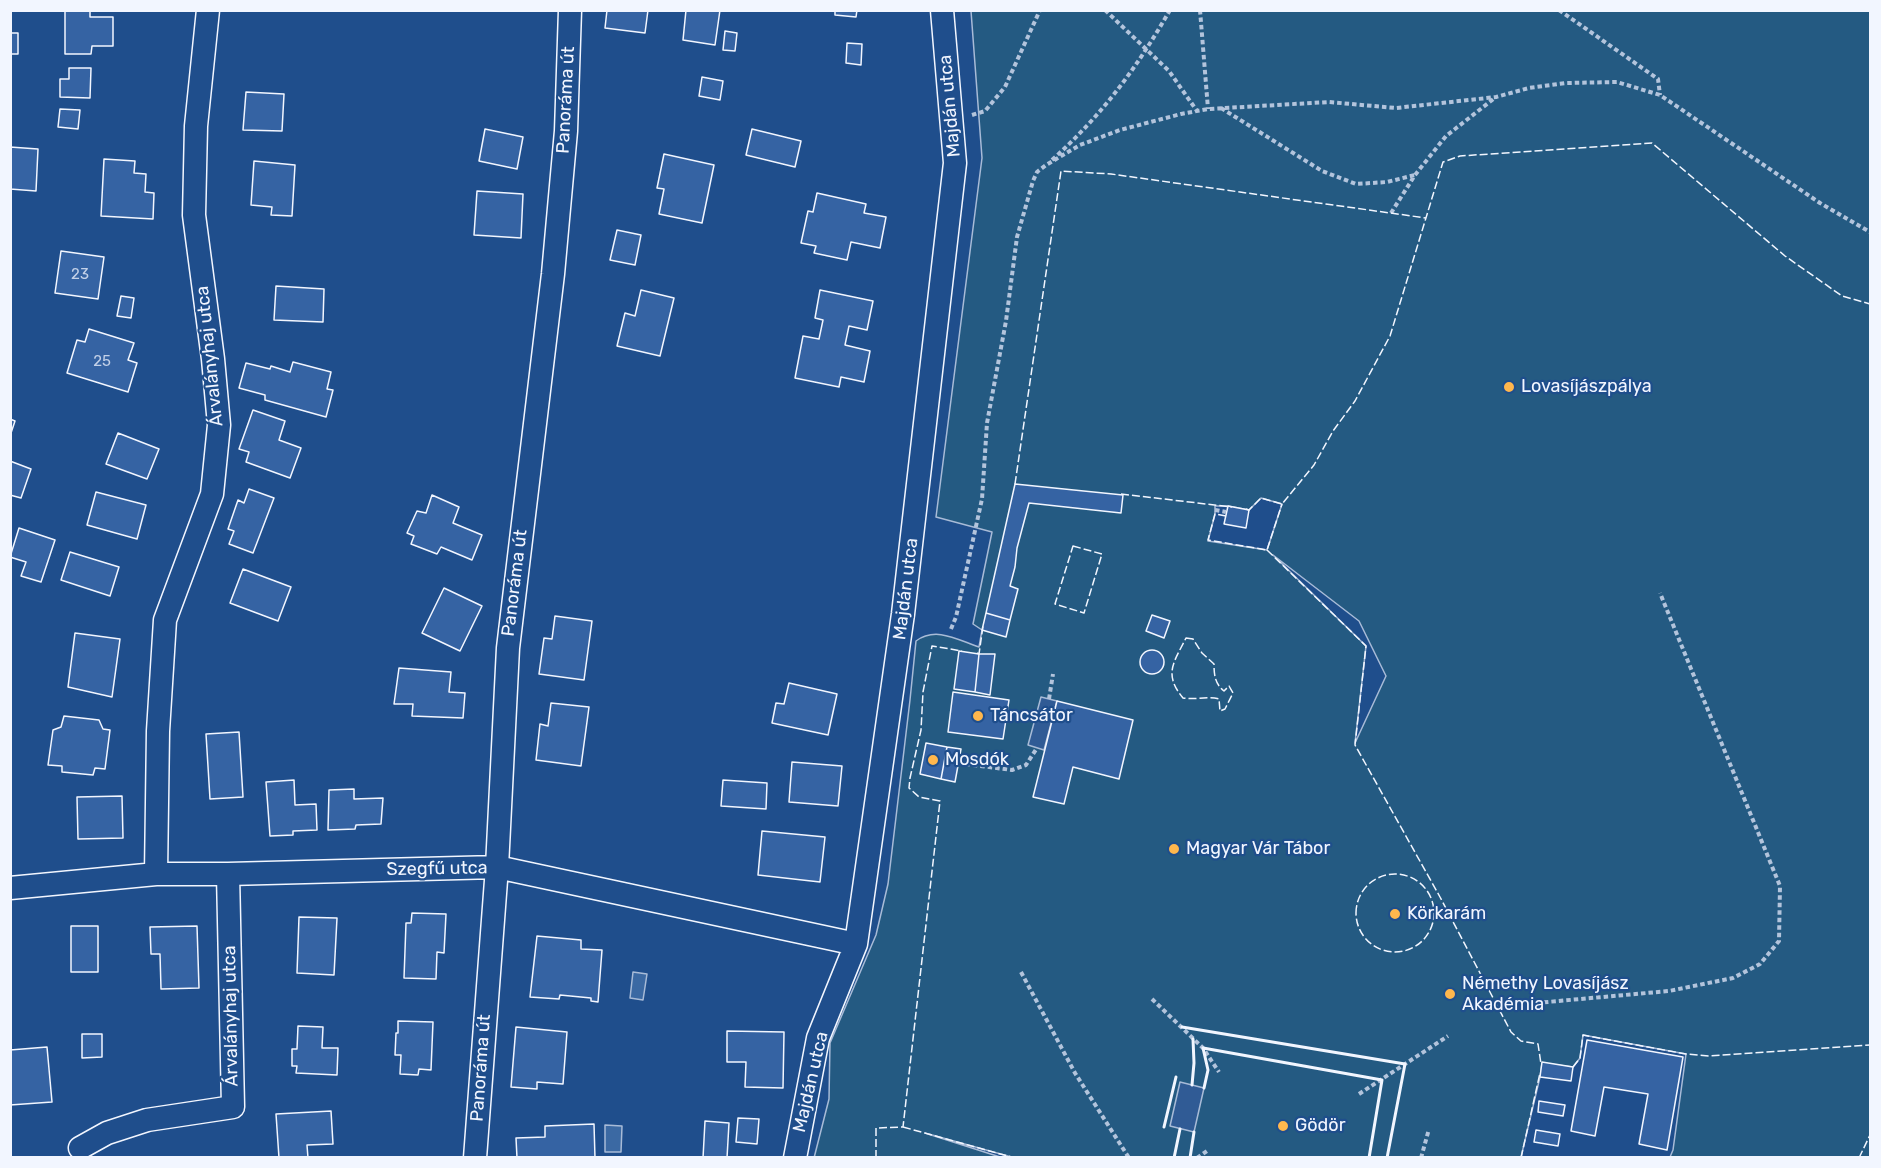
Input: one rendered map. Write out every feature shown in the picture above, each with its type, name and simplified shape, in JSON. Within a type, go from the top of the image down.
[{"type":"street","name":"Árvalányhaj utca","points":[[156,874],[158,732],[165,620],[212,494],[219,425],[213,359],[194,215],[196,126],[208,10]]},
{"type":"street","name":"Panoráma út","points":[[475,1158],[496,867],[508,648],[553,273],[566,131],[570,10]]},
{"type":"street","name":"Majdán utca","points":[[795,1158],[818,1038],[856,944],[909,566],[956,163],[942,10]]},
{"type":"street","name":"Szegfű utca","points":[[10,888],[156,874],[496,867],[856,944]]},
{"type":"street","name":"Árvalányhaj utca","points":[[80,1149],[107,1133],[147,1120],[233,1107],[228,874]]},
{"type":"path","points":[[952,122],[985,111],[1005,87],[1040,10]]},
{"type":"path","points":[[1105,10],[1169,71],[1197,111]]},
{"type":"path","points":[[951,629],[956,617],[982,499],[987,423],[1006,321],[1017,237],[1033,181],[1037,172],[1079,135],[1113,98],[1170,10]]},
{"type":"path","points":[[1200,10],[1208,109]]},
{"type":"path","points":[[1559,10],[1658,80],[1660,95]]},
{"type":"path","points":[[1046,165],[1080,145],[1120,130],[1208,109],[1329,102],[1396,108],[1496,97],[1529,88],[1566,83],[1617,82],[1660,95],[1820,203],[1870,232]]},
{"type":"path","points":[[1391,213],[1415,175],[1446,136],[1496,97]]},
{"type":"path","points":[[1221,108],[1322,171],[1356,184],[1387,182],[1415,175]]},
{"type":"path","points":[[1215,510],[1226,512]]},
{"type":"path","points":[[1514,1005],[1669,991],[1733,978],[1760,964],[1779,941],[1780,886],[1660,593]]},
{"type":"path","points":[[1049,699],[1053,674]]},
{"type":"path","points":[[958,763],[1012,770],[1026,765],[1036,748]]},
{"type":"path","points":[[1021,972],[1075,1073],[1129,1158]]},
{"type":"path","points":[[1152,999],[1203,1048],[1219,1072]]},
{"type":"path","points":[[1359,1094],[1448,1036]]},
{"type":"path","points":[[1421,1158],[1429,1129]]},
{"type":"path","points":[[1197,1158],[1207,1151]]},
{"type":"shaded area","points":[[971,11],[1870,11],[1870,1157],[1670,1157],[1673,1150],[1686,1054],[1583,1035],[1580,1058],[1573,1067],[1542,1063],[1521,1157],[1015,1158],[925,1133],[1000,1157],[814,1158],[829,1099],[830,1043],[876,935],[888,884],[916,641],[939,634],[979,647],[982,630],[973,624],[992,532],[936,517],[982,158]],"holes":[[[1261,498],[1282,504],[1267,550],[1208,541],[1215,506],[1249,510]],[[1273,555],[1359,621],[1386,676],[1355,743],[1366,646]]]},
{"type":"shaded area","points":[[1041,697],[1057,701],[1044,750],[1028,745]]},
{"type":"shaded area","points":[[633,972],[647,974],[643,1000],[630,998]]},
{"type":"shaded area","points":[[1180,1082],[1204,1088],[1194,1132],[1170,1126]]},
{"type":"shaded area","points":[[605,1125],[622,1126],[621,1152],[605,1152]]},
{"type":"building","points":[[65,10],[90,10],[90,17],[113,17],[113,46],[92,46],[91,54],[65,54]]},
{"type":"building","points":[[607,10],[648,10],[645,33],[605,28]]},
{"type":"building","points":[[686,10],[720,10],[715,45],[683,40]]},
{"type":"building","points":[[835,10],[857,10],[856,17],[835,15]]},
{"type":"building","points":[[725,31],[737,33],[735,51],[723,50]]},
{"type":"building","points":[[10,33],[18,33],[18,54],[10,54]]},
{"type":"building","points":[[847,43],[862,44],[861,65],[846,63]]},
{"type":"building","points":[[69,68],[91,68],[90,98],[60,97],[60,79],[69,79]]},
{"type":"building","points":[[702,77],[723,81],[720,100],[699,96]]},
{"type":"building","points":[[246,92],[284,94],[282,131],[243,130]]},
{"type":"building","points":[[60,109],[80,110],[78,129],[58,127]]},
{"type":"building","points":[[485,129],[523,137],[517,169],[479,161]]},
{"type":"building","points":[[752,129],[801,141],[795,167],[746,155]]},
{"type":"building","points":[[10,147],[38,149],[36,191],[10,189]]},
{"type":"building","points":[[664,154],[714,165],[702,223],[659,214],[664,189],[657,188]]},
{"type":"building","points":[[104,159],[135,161],[134,173],[146,174],[145,192],[154,193],[153,219],[101,216]]},
{"type":"building","points":[[254,161],[295,165],[292,216],[271,215],[272,207],[251,205]]},
{"type":"building","points":[[477,191],[523,194],[521,238],[474,235]]},
{"type":"building","points":[[817,193],[866,204],[864,213],[886,217],[880,248],[851,242],[847,260],[814,253],[816,246],[801,243],[808,211],[813,212]]},
{"type":"building","points":[[617,230],[641,235],[635,265],[610,260]]},
{"type":"building","points":[[61,251],[104,257],[98,299],[55,293]]},
{"type":"building","points":[[276,286],[324,289],[323,322],[274,320]]},
{"type":"building","points":[[641,290],[674,298],[660,356],[617,346],[625,313],[635,316]]},
{"type":"building","points":[[820,290],[873,301],[867,330],[849,326],[845,345],[870,351],[864,382],[841,377],[839,387],[795,378],[803,336],[819,339],[823,320],[815,318]]},
{"type":"building","points":[[121,296],[134,298],[131,318],[117,316]]},
{"type":"building","points":[[89,329],[134,343],[128,360],[137,363],[128,392],[67,373],[77,340],[85,342]]},
{"type":"building","points":[[293,362],[331,372],[327,389],[333,390],[326,417],[265,400],[265,395],[239,388],[246,363],[270,369],[271,366],[290,372]]},
{"type":"building","points":[[253,410],[285,421],[279,440],[301,448],[290,478],[246,462],[249,452],[239,449]]},
{"type":"building","points":[[10,419],[15,421],[10,436]]},
{"type":"building","points":[[118,433],[159,449],[147,479],[106,464]]},
{"type":"building","points":[[10,461],[31,469],[21,498],[10,495]]},
{"type":"building","points":[[1015,484],[1123,495],[1121,513],[1029,503],[1010,586],[1018,589],[1010,620],[986,613]]},
{"type":"building","points":[[249,489],[274,498],[253,553],[229,544],[234,531],[228,529],[238,500],[244,503]]},
{"type":"building","points":[[96,492],[146,505],[137,539],[87,525]]},
{"type":"building","points":[[432,495],[459,507],[453,523],[482,535],[472,560],[441,547],[437,554],[411,544],[414,536],[407,533],[417,511],[426,513]]},
{"type":"building","points":[[1228,506],[1249,510],[1246,528],[1224,524]]},
{"type":"building","points":[[19,528],[55,540],[41,582],[21,576],[26,562],[10,557]]},
{"type":"building","points":[[70,552],[119,567],[110,596],[61,580]]},
{"type":"building","points":[[243,569],[291,587],[278,621],[230,603]]},
{"type":"building","points":[[444,588],[482,606],[460,651],[422,633]]},
{"type":"building","points":[[986,613],[1010,620],[1006,637],[982,630]]},
{"type":"building","points":[[1152,615],[1170,621],[1164,638],[1146,631]]},
{"type":"building","points":[[555,616],[592,621],[584,680],[539,674],[544,638],[552,639]]},
{"type":"building","points":[[75,633],[120,639],[112,697],[68,687]]},
{"type":"building","points":[[1152,650],[1161,653],[1164,662],[1161,671],[1152,674],[1143,671],[1140,662],[1143,653]]},
{"type":"building","points":[[959,651],[979,654],[975,692],[954,689]]},
{"type":"building","points":[[979,654],[995,654],[990,695],[975,692]]},
{"type":"building","points":[[399,668],[451,672],[449,692],[465,693],[463,718],[412,716],[413,704],[394,704]]},
{"type":"building","points":[[789,683],[837,694],[828,735],[772,723],[776,703],[784,704]]},
{"type":"building","name":"Táncsátor","points":[[953,692],[1009,700],[1003,739],[948,732]]},
{"type":"building","points":[[1057,701],[1133,720],[1119,779],[1073,767],[1064,804],[1033,797]]},
{"type":"building","points":[[551,703],[589,707],[581,766],[536,760],[540,724],[548,726]]},
{"type":"building","points":[[64,716],[99,720],[103,729],[110,730],[105,769],[95,768],[93,775],[62,772],[62,766],[48,765],[53,730],[61,727]]},
{"type":"building","points":[[239,732],[243,797],[210,799],[206,734]]},
{"type":"building","name":"Mosdók","points":[[926,743],[947,747],[941,779],[920,774]]},
{"type":"building","points":[[947,747],[961,749],[955,782],[941,779]]},
{"type":"building","points":[[792,762],[842,766],[838,806],[789,802]]},
{"type":"building","points":[[294,780],[295,805],[316,804],[317,830],[293,831],[293,835],[270,836],[266,782]]},
{"type":"building","points":[[723,780],[767,783],[766,809],[721,806]]},
{"type":"building","points":[[354,789],[354,799],[383,798],[381,824],[356,825],[355,829],[328,830],[329,790]]},
{"type":"building","points":[[122,796],[123,838],[78,839],[77,797]]},
{"type":"building","points":[[762,831],[825,837],[820,882],[758,875]]},
{"type":"building","points":[[412,913],[446,914],[444,953],[437,952],[436,979],[404,978],[406,923],[411,923]]},
{"type":"building","points":[[299,917],[337,918],[334,975],[297,973]]},
{"type":"building","points":[[71,926],[98,926],[98,972],[71,972]]},
{"type":"building","points":[[197,926],[199,988],[161,989],[160,954],[151,954],[150,927]]},
{"type":"building","points":[[537,936],[581,940],[581,949],[602,950],[598,1002],[591,1001],[591,998],[560,995],[559,999],[530,997]]},
{"type":"building","points":[[398,1021],[433,1022],[431,1070],[419,1069],[418,1075],[400,1074],[401,1055],[395,1055]]},
{"type":"building","points":[[298,1026],[323,1027],[322,1048],[338,1048],[337,1075],[296,1073],[297,1066],[292,1066],[292,1049],[297,1049]]},
{"type":"building","points":[[516,1027],[567,1032],[563,1084],[537,1082],[537,1089],[511,1087]]},
{"type":"building","points":[[727,1031],[784,1032],[783,1088],[745,1087],[746,1062],[727,1062]]},
{"type":"building","points":[[82,1034],[102,1034],[102,1057],[82,1058]]},
{"type":"building","points":[[1587,1040],[1683,1057],[1667,1150],[1639,1144],[1648,1094],[1604,1087],[1595,1136],[1571,1131]]},
{"type":"building","points":[[47,1047],[52,1102],[10,1105],[10,1050]]},
{"type":"building","points":[[1542,1062],[1573,1067],[1571,1081],[1540,1077]]},
{"type":"building","points":[[1539,1101],[1565,1105],[1563,1116],[1538,1112]]},
{"type":"building","points":[[331,1111],[333,1144],[307,1145],[308,1158],[279,1158],[276,1114]]},
{"type":"building","points":[[738,1118],[759,1119],[757,1144],[736,1142]]},
{"type":"building","points":[[705,1121],[729,1123],[727,1158],[703,1158]]},
{"type":"building","points":[[594,1124],[595,1158],[517,1158],[516,1138],[545,1137],[545,1126]]},
{"type":"building","points":[[1536,1130],[1560,1134],[1558,1146],[1534,1142]]},
{"type":"fence","points":[[1246,509],[1249,510],[1261,498],[1282,504],[1314,465],[1333,431],[1355,401],[1390,336],[1443,162],[1460,156],[1652,143],[1785,256],[1842,296],[1870,304]]},
{"type":"fence","points":[[1015,484],[1061,171],[1111,174],[1426,218]]},
{"type":"fence","points":[[1121,494],[1232,507]]},
{"type":"fence","points":[[1226,516],[1215,514],[1208,540],[1267,550],[1282,504]]},
{"type":"fence","points":[[1073,546],[1102,554],[1084,613],[1055,604],[1073,546]]},
{"type":"fence","points":[[1267,550],[1366,646],[1355,745],[1440,897],[1511,1032],[1521,1041],[1538,1044],[1541,1064]]},
{"type":"fence","points":[[977,653],[979,654],[983,626]]},
{"type":"fence","points":[[1186,638],[1193,639],[1202,653],[1214,664],[1216,679],[1221,688],[1224,691],[1229,686],[1233,693],[1225,709],[1220,711],[1219,699],[1183,698],[1177,690],[1173,682],[1172,668],[1186,638]]},
{"type":"fence","points":[[876,1158],[876,1128],[903,1127],[940,801],[919,797],[909,788],[921,730],[923,692],[932,646],[962,651]]},
{"type":"fence","points":[[1395,874],[1410,877],[1427,891],[1434,913],[1431,928],[1417,945],[1395,952],[1380,949],[1363,935],[1356,913],[1359,898],[1373,881],[1395,874]]},
{"type":"fence","points":[[1573,1067],[1580,1058],[1583,1035],[1686,1054],[1709,1056],[1870,1045]]},
{"type":"fence","points":[[1521,1158],[1540,1073]]},
{"type":"fence","points":[[903,1127],[1015,1158]]},
{"type":"fence","points":[[1859,1158],[1870,1135]]},
{"type":"wall","points":[[1182,1027],[1405,1064],[1387,1158]]},
{"type":"wall","points":[[1192,1085],[1193,1039]]},
{"type":"wall","points":[[1204,1088],[1208,1070],[1203,1048],[1382,1080],[1369,1158]]},
{"type":"wall","points":[[1164,1127],[1176,1077]]},
{"type":"wall","points":[[1174,1158],[1180,1129]]},
{"type":"wall","points":[[1190,1158],[1194,1132]]},
{"type":"place","name":"Lovasíjászpálya","points":[[1509,387]]},
{"type":"place","name":"Táncsátor","points":[[978,716]]},
{"type":"place","name":"Mosdók","points":[[933,760]]},
{"type":"place","name":"Magyar Vár Tábor","points":[[1174,849]]},
{"type":"place","name":"Körkarám","points":[[1395,914]]},
{"type":"place","name":"Némethy Lovasíjász Akadémia","points":[[1450,994]]},
{"type":"place","name":"Gödör","points":[[1283,1126]]}]
